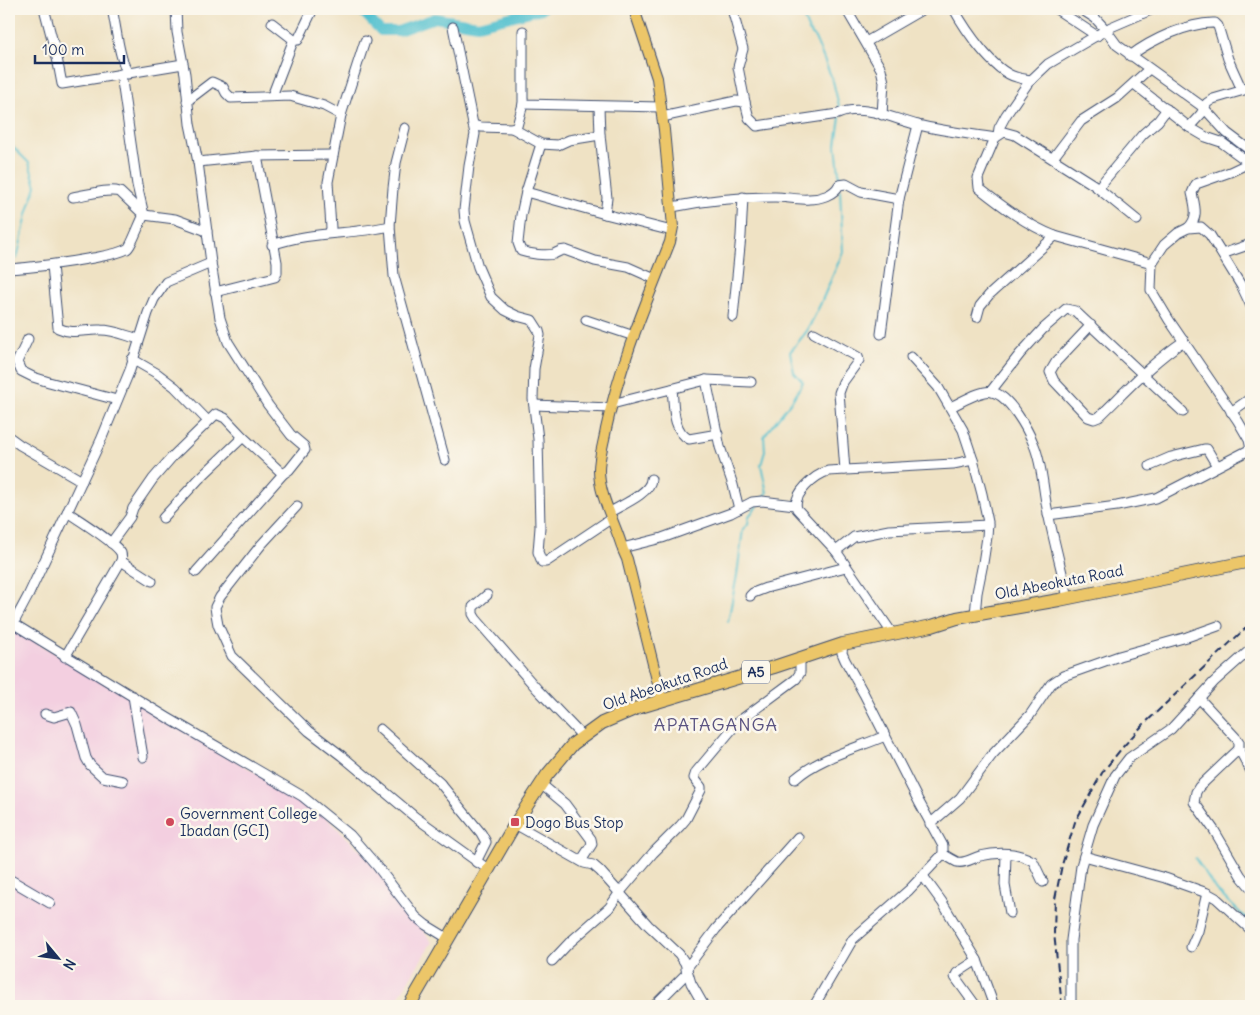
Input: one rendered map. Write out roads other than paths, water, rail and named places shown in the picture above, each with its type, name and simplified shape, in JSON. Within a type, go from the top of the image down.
[{"type":"highway","name":"Old Abeokuta Road","points":[[409,1006],[514,824],[541,784],[560,758],[602,723],[637,708],[843,644],[932,626],[975,615],[1251,561]]},
{"type":"main road","points":[[634,9],[657,78],[672,207],[672,231],[611,406],[599,461],[599,472],[603,492],[627,559],[659,701]]},
{"type":"street","points":[[9,269],[52,265],[103,256],[128,249],[144,215],[136,185],[124,66],[112,9]]},
{"type":"street","points":[[176,9],[177,32],[190,124],[198,162],[220,318],[228,342],[268,405],[291,435],[304,446],[305,450],[196,572]]},
{"type":"street","points":[[272,96],[294,40],[298,40],[313,9]]},
{"type":"street","points":[[732,9],[743,49],[738,67],[745,102],[749,118],[757,126],[838,114],[844,111],[867,111],[918,125],[997,137],[1004,132],[1015,135],[1053,158],[1098,188],[1137,220]]},
{"type":"street","points":[[846,9],[880,69],[884,82],[882,115]]},
{"type":"street","points":[[866,42],[923,9]]},
{"type":"street","points":[[954,9],[974,41],[986,55],[1010,75],[1031,80]]},
{"type":"street","points":[[1056,9],[1097,36]]},
{"type":"street","points":[[1081,9],[1095,18],[1118,46],[1203,107],[1227,134],[1251,151]]},
{"type":"street","points":[[1152,263],[1055,236],[1022,220],[997,203],[979,188],[977,183],[999,128],[1031,80],[1048,64],[1106,30],[1154,9]]},
{"type":"street","points":[[45,12],[62,84],[183,64]]},
{"type":"street","points":[[1086,30],[1095,18]]},
{"type":"street","points":[[272,23],[294,40]]},
{"type":"street","points":[[1130,56],[1164,36],[1216,23],[1228,59],[1242,90]]},
{"type":"street","points":[[453,27],[475,134],[466,191],[465,221],[478,267],[491,297],[505,310],[532,320],[539,331],[540,343],[534,369],[534,405],[538,439],[539,558],[542,562],[546,562],[644,492],[650,486],[651,479]]},
{"type":"street","points":[[512,128],[517,126],[523,104],[523,31]]},
{"type":"street","points":[[330,232],[328,182],[341,115],[365,41]]},
{"type":"street","points":[[1053,158],[1081,121],[1117,98],[1149,69]]},
{"type":"street","points":[[187,101],[212,82],[223,87],[231,98],[290,96],[308,100],[341,115]]},
{"type":"street","points":[[1134,84],[1189,127],[1206,137],[1221,142],[1250,164]]},
{"type":"street","points":[[1189,127],[1200,114],[1203,107],[1213,99],[1251,88]]},
{"type":"street","points":[[523,104],[599,106],[662,112],[745,102]]},
{"type":"street","points":[[599,106],[600,135],[608,198],[605,214]]},
{"type":"street","points":[[1098,188],[1143,134],[1158,121],[1167,108]]},
{"type":"street","points":[[473,125],[512,128],[541,144],[558,145],[570,140],[600,135]]},
{"type":"street","points":[[881,334],[899,199],[918,125]]},
{"type":"street","points":[[405,128],[396,163],[390,226],[394,276],[445,460]]},
{"type":"street","points":[[1221,142],[1227,134]]},
{"type":"street","points":[[541,144],[521,215],[518,243],[521,251],[529,254],[554,254],[560,250],[565,250],[595,260],[628,267],[655,279]]},
{"type":"street","points":[[198,162],[257,156],[333,155]]},
{"type":"street","points":[[215,292],[275,277],[277,273],[277,262],[272,245],[257,156]]},
{"type":"street","points":[[1188,228],[1195,220],[1196,208],[1192,193],[1196,184],[1250,164]]},
{"type":"street","points":[[672,207],[700,201],[743,197],[810,199],[822,197],[833,192],[839,185],[846,184],[861,192],[899,199]]},
{"type":"street","points":[[73,197],[115,190],[120,192],[144,215],[175,219],[207,231]]},
{"type":"street","points":[[526,192],[672,231]]},
{"type":"street","points":[[733,318],[743,197]]},
{"type":"street","points":[[272,245],[330,232],[390,226]]},
{"type":"street","points":[[1048,514],[1117,506],[1156,498],[1250,449],[1249,440],[1232,412],[1151,290],[1152,263],[1164,245],[1178,233],[1188,228],[1196,226],[1207,231],[1251,306]]},
{"type":"street","points":[[977,318],[980,306],[989,296],[1055,236]]},
{"type":"street","points":[[1222,254],[1251,244]]},
{"type":"street","points":[[211,263],[166,282],[151,305],[130,370],[101,440],[28,596],[11,622],[65,657],[302,796],[350,835],[377,866],[416,917],[449,939]]},
{"type":"street","points":[[52,265],[58,328],[75,332],[109,331],[139,339]]},
{"type":"street","points":[[950,407],[991,391],[1020,354],[1062,310],[1066,309],[1075,311],[1091,325],[1183,412]]},
{"type":"street","points":[[586,320],[634,336]]},
{"type":"street","points":[[1091,325],[1056,362],[1050,372],[1054,381],[1088,417],[1094,419],[1099,417],[1142,374],[1184,342]]},
{"type":"street","points":[[814,333],[858,357],[859,360],[843,382],[839,394],[845,470]]},
{"type":"street","points":[[28,338],[14,368],[33,377],[117,400]]},
{"type":"street","points":[[911,358],[938,387],[963,430],[982,494],[988,524],[975,615]]},
{"type":"street","points":[[132,359],[158,374],[174,387],[208,421]]},
{"type":"street","points":[[534,405],[611,406],[706,380],[751,382]]},
{"type":"street","points":[[706,380],[720,446],[739,509]]},
{"type":"street","points":[[672,389],[676,418],[684,437],[688,439],[718,434]]},
{"type":"street","points":[[991,391],[1004,397],[1010,404],[1034,444],[1068,598]]},
{"type":"street","points":[[1232,412],[1251,398]]},
{"type":"street","points":[[111,543],[130,517],[133,508],[153,479],[214,415],[225,418],[283,474]]},
{"type":"street","points":[[9,436],[20,445],[82,480]]},
{"type":"street","points":[[164,518],[243,437]]},
{"type":"street","points":[[1150,466],[1171,457],[1207,449],[1217,466]]},
{"type":"street","points":[[892,633],[836,551],[797,509],[795,504],[799,495],[818,474],[828,471],[953,464],[973,460]]},
{"type":"street","points":[[622,549],[662,538],[739,509],[752,502],[795,504]]},
{"type":"street","points":[[297,506],[261,545],[217,602],[215,607],[218,625],[232,656],[309,731],[401,806],[489,870]]},
{"type":"street","points":[[65,657],[121,561],[120,552],[111,543],[68,512]]},
{"type":"street","points":[[836,551],[854,537],[890,530],[988,524]]},
{"type":"street","points":[[121,561],[152,581]]},
{"type":"street","points":[[750,596],[753,592],[766,588],[846,567]]},
{"type":"street","points":[[487,595],[473,607],[473,614],[538,690],[583,737]]},
{"type":"street","points":[[930,824],[960,798],[992,755],[1030,715],[1051,684],[1063,676],[1119,656],[1187,637],[1218,626]]},
{"type":"street","points":[[843,644],[842,653],[845,660],[943,846],[944,854]]},
{"type":"street","points":[[1071,1006],[1071,940],[1076,892],[1081,866],[1093,825],[1115,776],[1129,758],[1171,729],[1214,682],[1251,649]]},
{"type":"street","points":[[552,962],[569,943],[609,908],[620,892],[686,819],[701,790],[701,787],[694,778],[710,753],[743,718],[796,679],[800,673],[800,658]]},
{"type":"street","points":[[133,696],[143,757]]},
{"type":"street","points":[[1199,698],[1237,739],[1239,750],[1251,772]]},
{"type":"street","points":[[45,714],[54,717],[71,712],[90,765],[103,777],[122,781]]},
{"type":"street","points":[[380,729],[440,783],[481,833],[486,842],[476,862]]},
{"type":"street","points":[[795,779],[803,772],[832,756],[885,736]]},
{"type":"street","points":[[1239,750],[1199,787],[1194,802],[1214,830],[1241,876],[1251,888]]},
{"type":"street","points":[[541,784],[565,804],[591,839],[592,844],[581,861]]},
{"type":"street","points":[[514,824],[581,861],[593,865],[600,871],[648,925],[679,954],[685,963],[686,971],[704,1006]]},
{"type":"street","points":[[654,1006],[686,971],[716,929],[798,837]]},
{"type":"street","points":[[944,854],[957,862],[997,853],[1033,861],[1043,882]]},
{"type":"street","points":[[814,1006],[853,939],[897,901],[944,854]]},
{"type":"street","points":[[1006,854],[1006,885],[1010,913]]},
{"type":"street","points":[[1084,856],[1165,878],[1206,893],[1216,898],[1251,930]]},
{"type":"street","points":[[923,876],[942,902],[977,960],[994,1006]]},
{"type":"street","points":[[9,879],[50,904]]},
{"type":"street","points":[[1192,947],[1198,931],[1206,893]]},
{"type":"street","points":[[976,1006],[955,977],[957,973],[977,960]]},
{"type":"waterway","points":[[360,9],[381,31],[398,31],[435,18],[478,25],[542,9]]},
{"type":"waterway","points":[[800,9],[809,31],[815,38],[833,81],[840,110]]},
{"type":"waterway","points":[[840,117],[836,145],[840,182]]},
{"type":"waterway","points":[[9,143],[29,163],[36,186],[27,214],[17,259]]},
{"type":"waterway","points":[[763,497],[767,493],[761,465],[765,451],[764,436],[793,399],[803,382],[794,372],[790,352],[807,331],[843,252],[840,190]]},
{"type":"waterway","points":[[728,622],[743,529],[748,524],[749,516],[758,505]]},
{"type":"waterway","points":[[1195,858],[1216,890],[1251,923]]},
{"type":"railway","points":[[1062,1006],[1054,933],[1055,899],[1062,865],[1075,822],[1102,773],[1121,749],[1142,726],[1251,623]]},
{"type":"place","name":"Government College Ibadan (GCI)","points":[[170,822]]},
{"type":"place","name":"Dogo Bus Stop","points":[[515,822]]},
{"type":"district","name":"APATAGANGA","points":[[716,724]]}]
